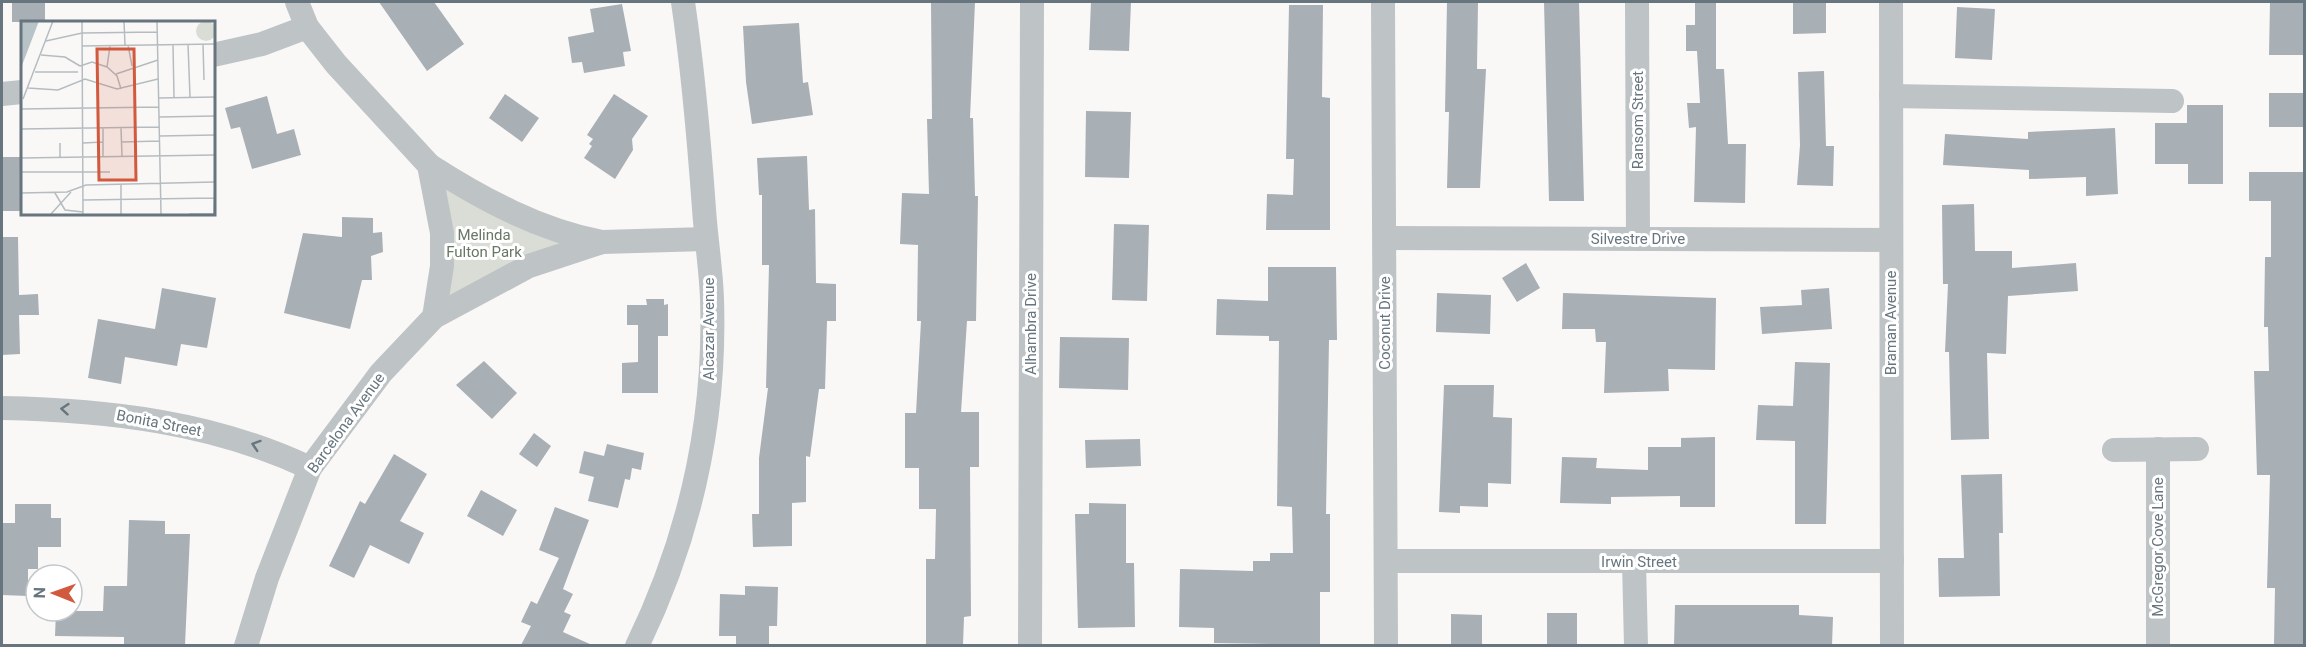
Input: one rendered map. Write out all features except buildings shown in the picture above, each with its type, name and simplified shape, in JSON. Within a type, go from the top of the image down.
[{"type":"street","name":"Barcelona Avenue","points":[[297,2],[308,27],[336,64],[429,165],[506,209],[569,234],[602,242],[706,239]]},
{"type":"street","name":"Alcazar Avenue","points":[[637,645],[654,611],[685,523],[700,466],[711,361],[712,298],[697,111],[683,2]]},
{"type":"street","name":"Alhambra Drive","points":[[1030,645],[1032,2]]},
{"type":"street","name":"Coconut Drive","points":[[1383,2],[1386,645]]},
{"type":"street","name":"Ransom Street","points":[[1637,2],[1638,239]]},
{"type":"street","name":"Braman Avenue","points":[[1892,2],[1892,645]]},
{"type":"street","points":[[214,55],[262,44],[308,27]]},
{"type":"street","points":[[2,94],[21,92]]},
{"type":"street","points":[[1892,96],[2172,101]]},
{"type":"street","points":[[429,165],[442,233],[442,266],[434,317]]},
{"type":"street","name":"Silvestre Drive","points":[[1384,238],[1891,240]]},
{"type":"street","name":"Barcelona Avenue","points":[[246,645],[267,578],[310,468],[381,373],[434,317],[529,266],[602,242]]},
{"type":"street","name":"Bonita Street","points":[[2,408],[60,408],[130,416],[235,438],[271,450],[310,468]]},
{"type":"street","points":[[2114,450],[2197,448]]},
{"type":"street","name":"McGregor Cove Lane","points":[[2158,449],[2158,645]]},
{"type":"street","name":"Irwin Street","points":[[1386,561],[1892,561]]},
{"type":"street","points":[[1634,562],[1636,645]]},
{"type":"green space","name":"Melinda Fulton Park","points":[[429,165],[579,237],[434,317]]}]
